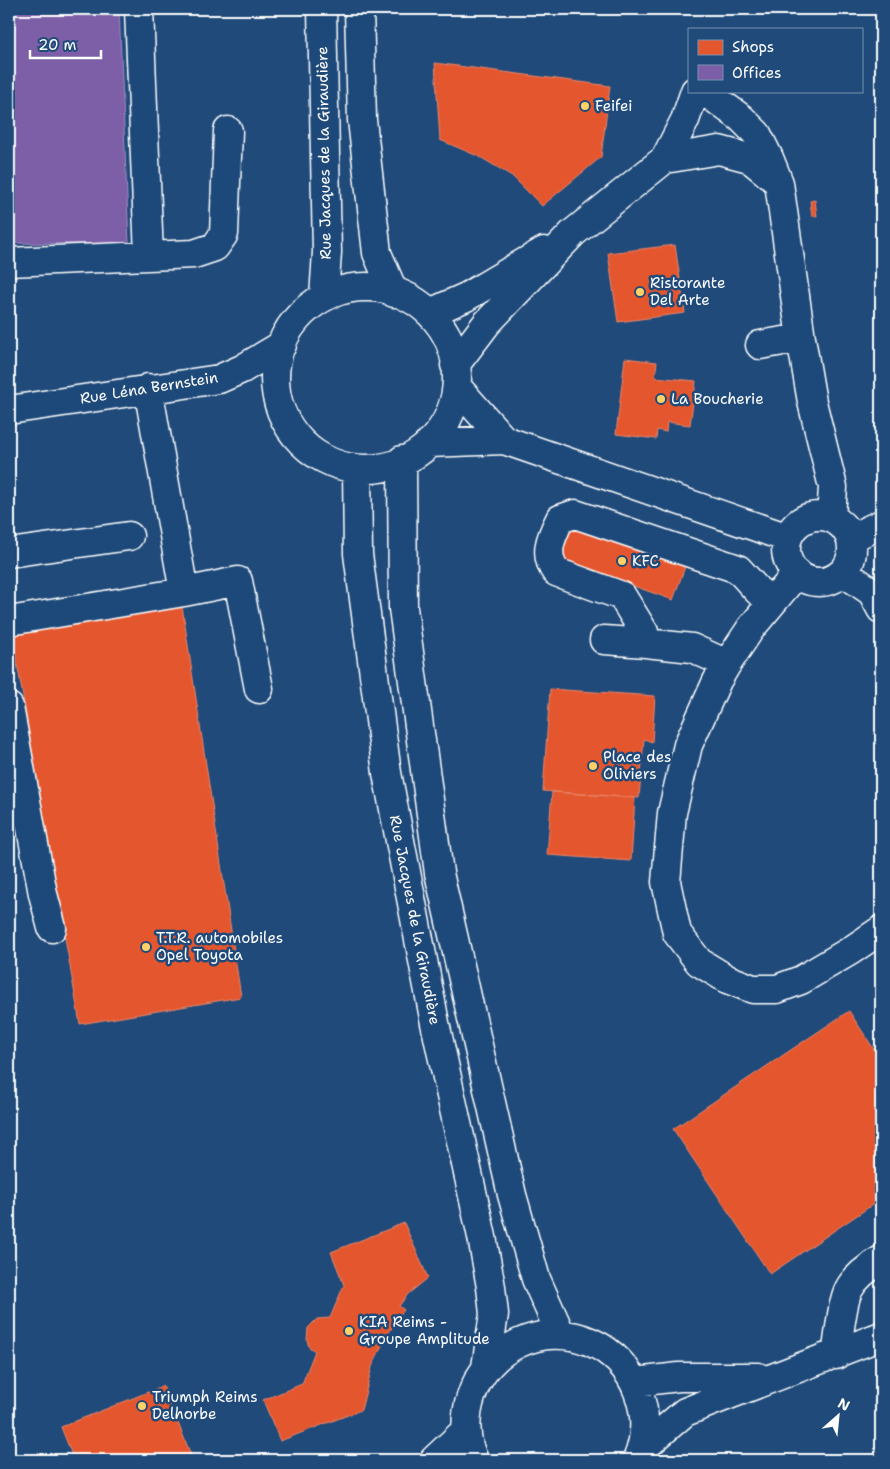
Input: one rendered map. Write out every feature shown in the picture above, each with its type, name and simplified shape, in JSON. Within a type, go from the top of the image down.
[{"type":"street","points":[[138,9],[149,256]]},
{"type":"street","name":"Rue Jacques de la Giraudière","points":[[322,9],[327,252],[324,297]]},
{"type":"street","points":[[359,9],[362,120],[377,253],[394,292]]},
{"type":"street","points":[[504,440],[456,376],[454,355],[441,323],[411,300],[378,286],[342,290],[312,301],[287,333],[275,365],[278,402],[295,436],[320,457],[357,469],[389,466],[422,451],[445,424],[456,376],[488,323],[573,233],[664,159],[685,120],[696,92]]},
{"type":"street","points":[[705,92],[741,118],[757,134],[779,183],[812,402],[833,487],[831,518]]},
{"type":"street","points":[[9,262],[194,254],[215,247],[224,234],[228,131]]},
{"type":"street","points":[[664,159],[719,150],[749,158],[779,183],[800,204],[812,308],[822,372],[812,402]]},
{"type":"street","points":[[430,313],[466,297],[573,233]]},
{"type":"street","points":[[760,345],[801,338]]},
{"type":"street","name":"Rue Léna Bernstein","points":[[9,410],[218,379],[242,369],[282,345]]},
{"type":"street","points":[[148,388],[184,592]]},
{"type":"street","points":[[429,443],[504,440],[788,538]]},
{"type":"street","points":[[402,460],[403,608],[439,873],[512,1195],[536,1278],[561,1334]]},
{"type":"street","name":"Rue Jacques de la Giraudière","points":[[357,469],[358,554],[387,773],[435,1023],[482,1237],[492,1296],[494,1314],[486,1367]]},
{"type":"street","points":[[646,643],[644,632],[622,596],[556,572],[550,564],[548,554],[553,534],[560,519],[575,514],[738,569],[758,591],[773,601]]},
{"type":"street","points":[[818,515],[831,518],[844,526],[851,538],[853,551],[850,562],[843,572],[833,580],[820,582],[808,580],[797,573],[789,563],[786,551],[788,538],[794,527],[805,518],[818,515]]},
{"type":"street","points":[[851,538],[881,524]]},
{"type":"street","points":[[9,553],[129,536]]},
{"type":"street","points":[[843,572],[872,592],[881,609]]},
{"type":"street","points":[[797,573],[751,628],[727,664],[717,681],[688,746],[672,813],[666,882],[677,933],[699,962],[726,979],[753,990],[777,989],[801,980],[881,930]]},
{"type":"street","points":[[9,621],[184,592],[238,581],[259,689]]},
{"type":"street","points":[[604,640],[692,648],[727,664]]},
{"type":"street","points":[[9,707],[43,894],[52,928]]},
{"type":"street","points":[[836,1355],[849,1289],[866,1270],[881,1260]]},
{"type":"street","points":[[474,1460],[470,1452],[466,1430],[467,1408],[474,1386],[486,1367],[507,1348],[533,1337],[561,1334],[590,1342],[616,1358],[635,1382],[643,1403],[645,1426],[640,1455]]},
{"type":"street","points":[[640,1455],[685,1412],[881,1336]]},
{"type":"street","points":[[635,1382],[678,1377],[772,1377]]},
{"type":"street","points":[[434,1460],[466,1430]]},
{"type":"building: Shops","points":[[435,63],[610,86],[601,157],[542,206],[512,176],[480,157],[440,140]]},
{"type":"building: Shops","points":[[815,200],[817,216],[812,216],[810,201]]},
{"type":"building: Shops","points":[[675,245],[685,313],[618,322],[608,253]]},
{"type":"building: Shops","points":[[625,358],[657,362],[655,377],[696,381],[690,425],[667,422],[666,432],[657,430],[656,439],[616,434]]},
{"type":"building: Shops","name":"KFC","points":[[571,523],[686,564],[673,600],[558,559]]},
{"type":"building: Shops","points":[[181,599],[241,997],[80,1024],[11,628]]},
{"type":"building: Shops","name":"Place des Oliviers","points":[[550,689],[655,696],[652,742],[644,739],[639,798],[543,791]]},
{"type":"building: Shops","points":[[552,792],[635,798],[631,861],[547,855]]},
{"type":"building: Shops","points":[[849,1011],[881,1060],[881,1199],[770,1274],[673,1129]]},
{"type":"building: Shops","name":"KIA Reims - Groupe Amplitude","points":[[404,1223],[428,1278],[408,1294],[399,1306],[404,1310],[383,1343],[372,1367],[361,1410],[280,1441],[263,1400],[302,1384],[315,1351],[309,1347],[307,1340],[308,1328],[317,1319],[330,1318],[344,1285],[331,1252]]},
{"type":"building: Shops","name":"Triumph Reims Delhorbe","points":[[163,1386],[193,1460],[74,1460],[61,1427]]},
{"type":"building: Shops","points":[[9,1435],[17,1460],[9,1460]]},
{"type":"building: Offices","points":[[9,9],[119,9],[129,244],[9,243]]},
{"type":"place","name":"Feifei","points":[[585,106]]},
{"type":"place","name":"Ristorante Del Arte","points":[[640,292]]},
{"type":"place","name":"La Boucherie","points":[[661,399]]},
{"type":"place","name":"KFC","points":[[622,561]]},
{"type":"place","name":"Place des Oliviers","points":[[593,766]]},
{"type":"place","name":"T.T.R. automobiles Opel Toyota","points":[[146,947]]},
{"type":"place","name":"KIA Reims - Groupe Amplitude","points":[[349,1331]]},
{"type":"place","name":"Triumph Reims Delhorbe","points":[[142,1406]]}]
